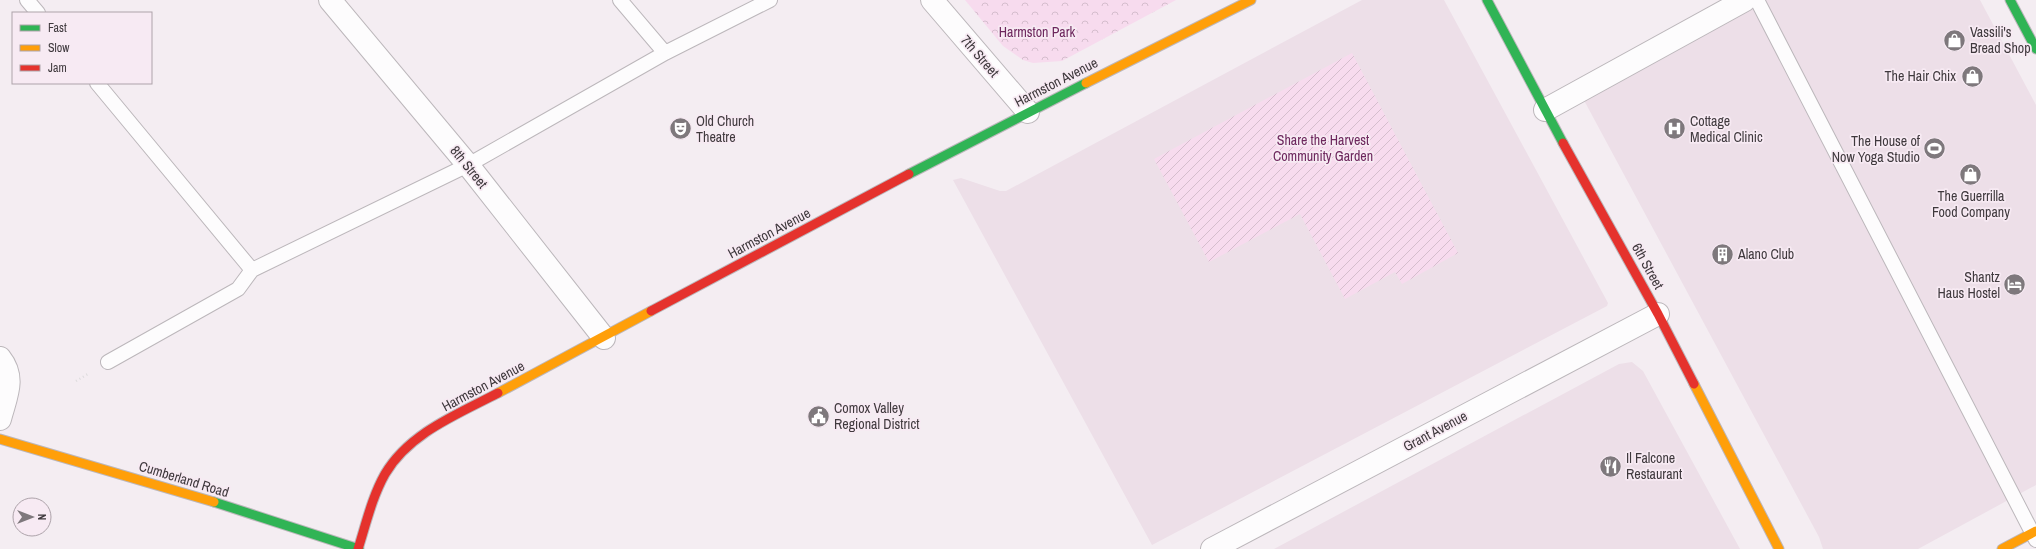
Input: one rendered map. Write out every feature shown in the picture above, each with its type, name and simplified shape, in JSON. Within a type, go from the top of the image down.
[{"type":"street","name":"8th Street","points":[[330,0],[468,165],[604,338]]},
{"type":"street","name":"7th Street","points":[[932,0],[1028,112]]},
{"type":"street","name":"Harmston Avenue","points":[[358,549],[374,498],[389,466],[415,441],[441,423],[604,338],[1028,112],[1251,0]]},
{"type":"street","name":"6th Street","points":[[1487,0],[1545,110],[1658,314],[1779,549]]},
{"type":"street","points":[[1545,110],[1745,0]]},
{"type":"street","points":[[2010,0],[2036,49]]},
{"type":"street","name":"Grant Avenue","points":[[1212,549],[1658,314]]},
{"type":"street","points":[[0,358],[9,372],[9,386],[0,419]]},
{"type":"street","name":"Cumberland Road","points":[[0,439],[147,482],[326,544],[358,549]]},
{"type":"street","points":[[2002,549],[2035,535]]},
{"type":"lane","points":[[27,0],[37,12]]},
{"type":"lane","points":[[620,0],[665,53]]},
{"type":"lane","points":[[108,362],[238,288],[252,270],[468,165],[665,53],[770,0]]},
{"type":"lane","points":[[1757,0],[2035,535]]},
{"type":"lane","points":[[97,84],[252,270]]},
{"type":"shaded area","points":[[1362,0],[1444,0],[1608,303],[1607,306],[1152,545],[953,180],[961,178],[1000,191],[1006,191]]},
{"type":"shaded area","points":[[1745,0],[1980,0],[2036,105],[2036,485],[1918,549],[1823,549],[1819,537],[1579,91]]},
{"type":"shaded area","points":[[1632,362],[1643,371],[1740,549],[1274,549],[1619,364]]},
{"type":"green space","name":"Harmston Park","points":[[965,0],[1176,0],[1062,61],[1033,63],[1023,60],[1003,46]]},
{"type":"green space","name":"Share the Harvest Community Garden","points":[[1352,53],[1458,253],[1402,284],[1395,272],[1345,299],[1300,214],[1209,262],[1154,159]]},
{"type":"traffic: fast","points":[[1487,0],[1563,143]]},
{"type":"traffic: fast","points":[[2010,0],[2036,49]]},
{"type":"traffic: fast","points":[[909,174],[1086,83]]},
{"type":"traffic: fast","points":[[214,502],[359,549]]},
{"type":"traffic: slow","points":[[1086,83],[1251,0]]},
{"type":"traffic: slow","points":[[498,393],[651,311]]},
{"type":"traffic: slow","points":[[1694,384],[1779,549]]},
{"type":"traffic: slow","points":[[0,439],[214,502]]},
{"type":"traffic: slow","points":[[2002,549],[2036,531]]},
{"type":"traffic: jam","points":[[1563,143],[1658,314],[1694,384]]},
{"type":"traffic: jam","points":[[651,311],[909,174]]},
{"type":"traffic: jam","points":[[358,549],[376,492],[385,474],[395,460],[407,447],[436,426],[498,393]]},
{"type":"place","name":"Vassili's Bread Shop","points":[[1954,40]]},
{"type":"place","name":"The Hair Chix","points":[[1972,76]]},
{"type":"place","name":"Old Church Theatre","points":[[680,129]]},
{"type":"place","name":"Cottage Medical Clinic","points":[[1675,129]]},
{"type":"place","name":"The House of Now Yoga Studio","points":[[1935,149]]},
{"type":"place","name":"The Guerrilla Food Company","points":[[1971,174]]},
{"type":"place","name":"Alano Club","points":[[1723,254]]},
{"type":"place","name":"Shantz Haus Hostel","points":[[2015,285]]},
{"type":"place","name":"Comox Valley Regional District","points":[[819,416]]},
{"type":"place","name":"Il Falcone Restaurant","points":[[1610,466]]}]
